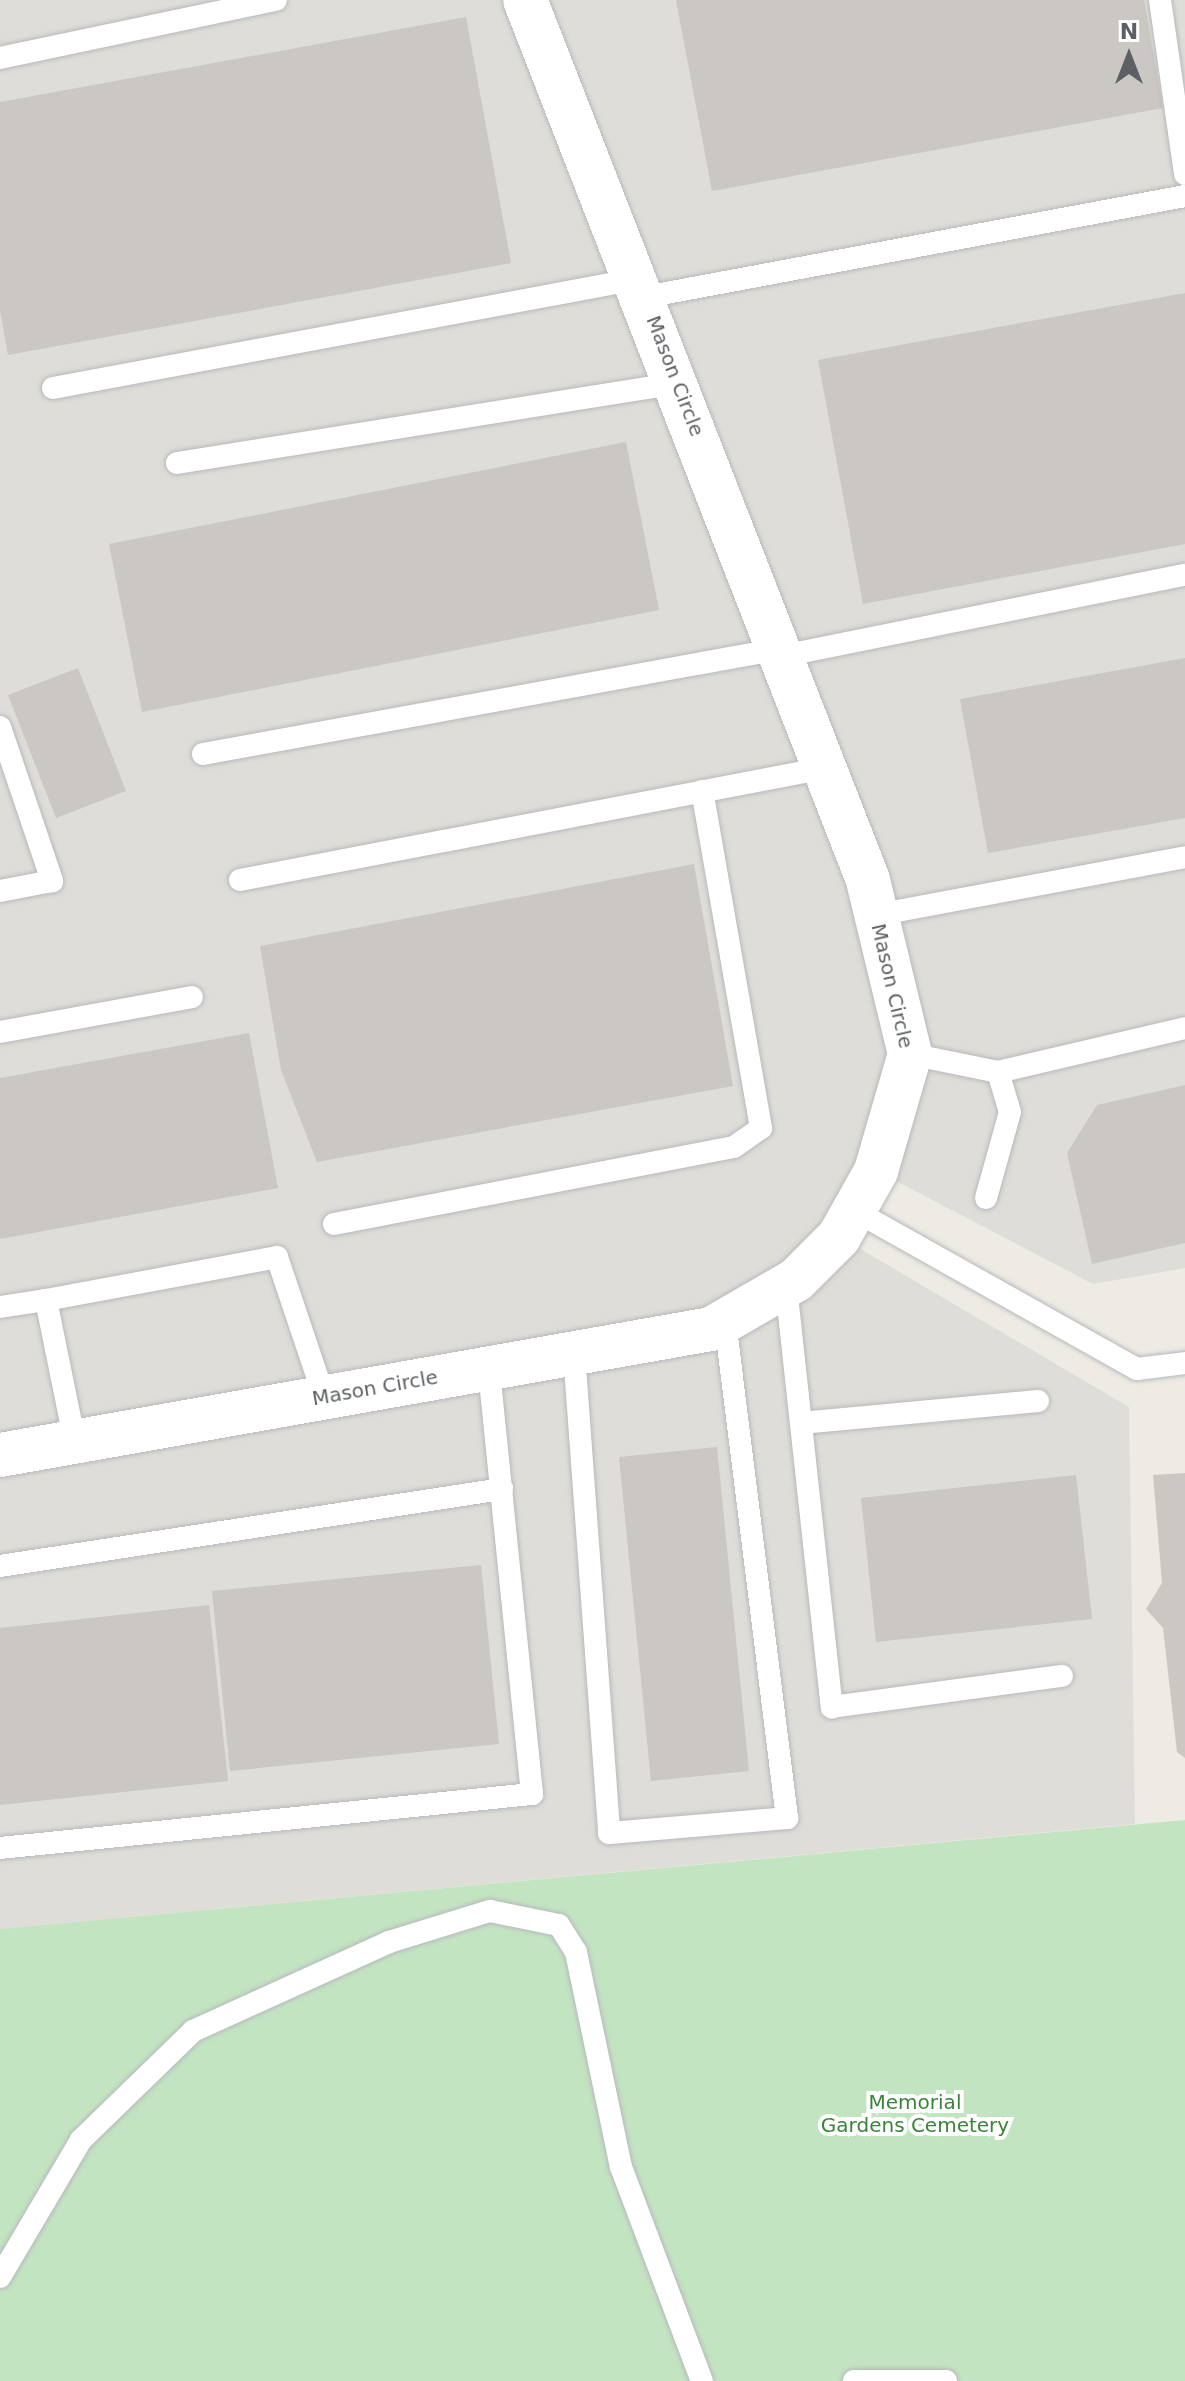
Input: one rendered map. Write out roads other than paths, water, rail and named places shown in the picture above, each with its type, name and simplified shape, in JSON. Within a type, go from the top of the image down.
[{"type":"street","name":"Mason Circle","points":[[0,1455],[574,1353],[725,1321],[786,1286],[857,1212],[876,1171],[910,1054],[876,915],[825,768],[678,383],[525,0]]},
{"type":"lane","points":[[0,58],[276,0]]},
{"type":"lane","points":[[1160,0],[1185,174]]},
{"type":"lane","points":[[53,388],[1185,196]]},
{"type":"lane","points":[[177,463],[678,383]]},
{"type":"lane","points":[[203,754],[780,652],[1185,575]]},
{"type":"lane","points":[[0,727],[6,764],[52,881],[0,891]]},
{"type":"lane","points":[[240,880],[825,768]]},
{"type":"lane","points":[[334,1224],[734,1147],[761,1128],[702,791]]},
{"type":"lane","points":[[876,915],[1185,857]]},
{"type":"lane","points":[[0,1032],[192,997]]},
{"type":"lane","points":[[910,1054],[998,1072],[1185,1028]]},
{"type":"lane","points":[[986,1198],[1010,1112],[998,1072]]},
{"type":"lane","points":[[857,1212],[1137,1369],[1185,1363]]},
{"type":"lane","points":[[0,1307],[277,1257],[324,1397]]},
{"type":"lane","points":[[786,1286],[832,1707],[1062,1676]]},
{"type":"lane","points":[[46,1300],[75,1442]]},
{"type":"lane","points":[[574,1353],[609,1833],[787,1818],[725,1321]]},
{"type":"lane","points":[[0,1848],[532,1794],[489,1368]]},
{"type":"lane","points":[[801,1423],[1038,1401]]},
{"type":"lane","points":[[0,1566],[502,1489]]},
{"type":"lane","points":[[0,2277],[81,2140],[193,2031],[389,1942],[490,1911],[559,1925],[576,1952],[621,2167],[702,2381]]},
{"type":"lane","points":[[854,2381],[946,2381]]},
{"type":"park label","name":"Memorial Gardens Cemetery","points":[[915,2114]]}]
